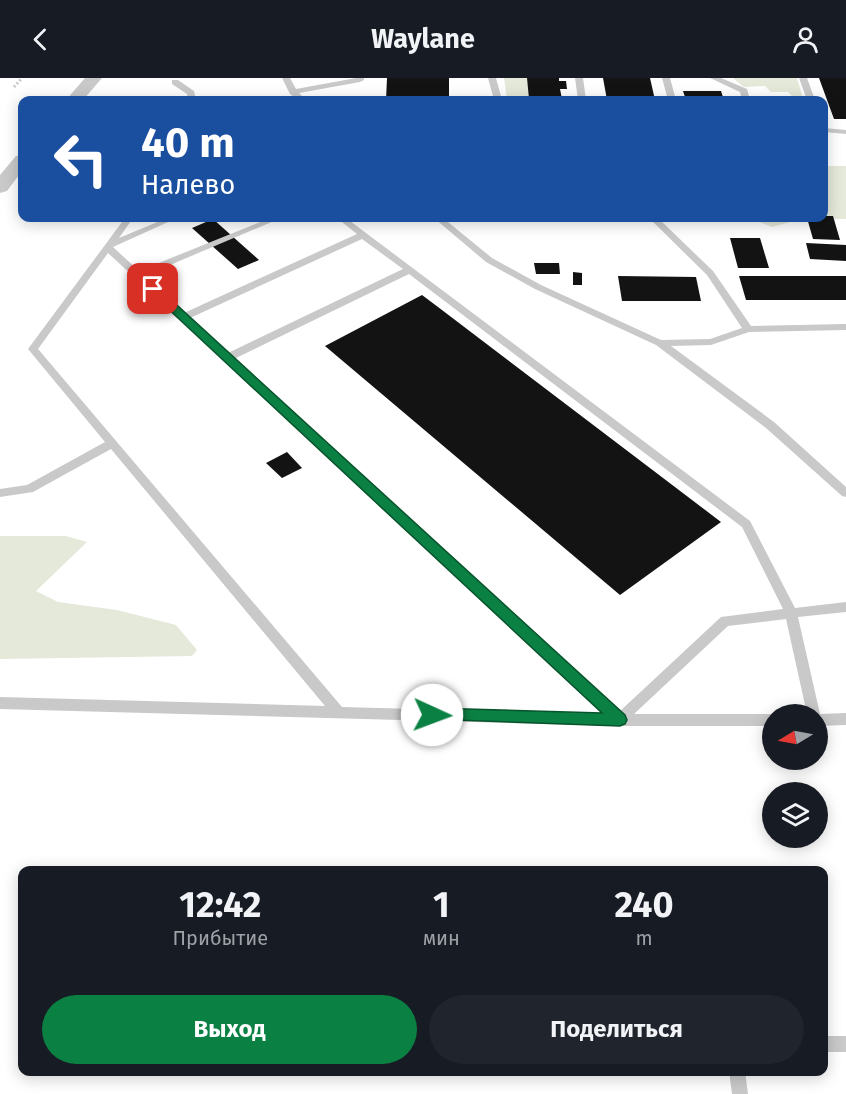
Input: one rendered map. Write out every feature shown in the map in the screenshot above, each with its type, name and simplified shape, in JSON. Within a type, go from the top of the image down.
[{"type":"street","points":[[78,96],[94,78]]},
{"type":"street","points":[[0,187],[18,165]]},
{"type":"lane","points":[[286,78],[298,96]]},
{"type":"lane","points":[[293,92],[360,80],[360,78]]},
{"type":"lane","points":[[492,78],[497,96]]},
{"type":"lane","points":[[579,78],[581,96]]},
{"type":"lane","points":[[666,78],[671,96]]},
{"type":"lane","points":[[714,78],[744,91],[745,96]]},
{"type":"lane","points":[[803,78],[810,96]]},
{"type":"lane","points":[[175,82],[191,93],[191,96]]},
{"type":"lane","points":[[828,130],[846,132]]},
{"type":"lane","points":[[126,222],[33,349],[338,712]]},
{"type":"lane","points":[[107,247],[164,222]]},
{"type":"lane","points":[[137,274],[267,222]]},
{"type":"lane","points":[[346,222],[746,524],[791,613],[812,704]]},
{"type":"lane","points":[[443,222],[489,260],[538,287],[660,343],[770,425],[846,493]]},
{"type":"lane","points":[[657,222],[711,273],[748,329]]},
{"type":"lane","points":[[183,317],[363,235]]},
{"type":"lane","points":[[107,247],[620,720]]},
{"type":"lane","points":[[227,358],[409,270]]},
{"type":"lane","points":[[660,343],[711,342],[748,329],[846,327]]},
{"type":"lane","points":[[0,493],[29,489],[113,443]]},
{"type":"lane","points":[[620,720],[725,621],[846,607]]},
{"type":"lane","points":[[0,703],[620,720],[762,720]]},
{"type":"lane","points":[[828,720],[846,719]]},
{"type":"lane","points":[[828,1044],[846,1044]]},
{"type":"lane","points":[[738,1076],[740,1094]]},
{"type":"path","points":[[14,87],[22,78]]},
{"type":"green space","points":[[504,78],[527,78],[530,96],[506,96]]},
{"type":"green space","points":[[733,78],[797,78],[802,96],[792,96],[788,92],[771,92],[765,86],[744,87]]},
{"type":"green space","points":[[828,166],[846,166],[846,219],[828,219]]},
{"type":"green space","points":[[760,222],[791,222],[772,227]]},
{"type":"green space","points":[[0,536],[66,536],[87,542],[36,591],[58,602],[117,610],[176,625],[197,650],[192,656],[0,659]]},
{"type":"building","points":[[387,78],[449,78],[449,96],[386,96]]},
{"type":"building","points":[[527,78],[559,78],[559,81],[566,81],[567,89],[560,89],[561,96],[529,96]]},
{"type":"building","points":[[603,78],[650,78],[654,96],[606,96]]},
{"type":"building","points":[[819,78],[846,78],[846,119],[834,119],[828,96],[826,96]]},
{"type":"building","points":[[683,91],[721,91],[723,96],[685,96]]},
{"type":"building","points":[[828,216],[833,216],[840,240],[813,239],[808,222],[828,222]]},
{"type":"building","points":[[206,222],[216,222],[259,260],[238,269],[192,228]]},
{"type":"building","points":[[730,238],[760,238],[769,268],[738,268]]},
{"type":"building","points":[[806,243],[846,245],[846,261],[810,259]]},
{"type":"building","points":[[534,263],[559,263],[560,274],[536,274]]},
{"type":"building","points":[[573,272],[582,273],[582,285],[573,285]]},
{"type":"building","points":[[618,276],[696,277],[701,301],[622,301]]},
{"type":"building","points":[[739,276],[846,276],[846,300],[746,300]]},
{"type":"building","points":[[422,295],[721,522],[620,595],[325,346]]},
{"type":"building","points":[[287,452],[302,468],[282,478],[266,463]]},
{"type":"route","points":[[153,289],[620,720],[432,715]]}]
